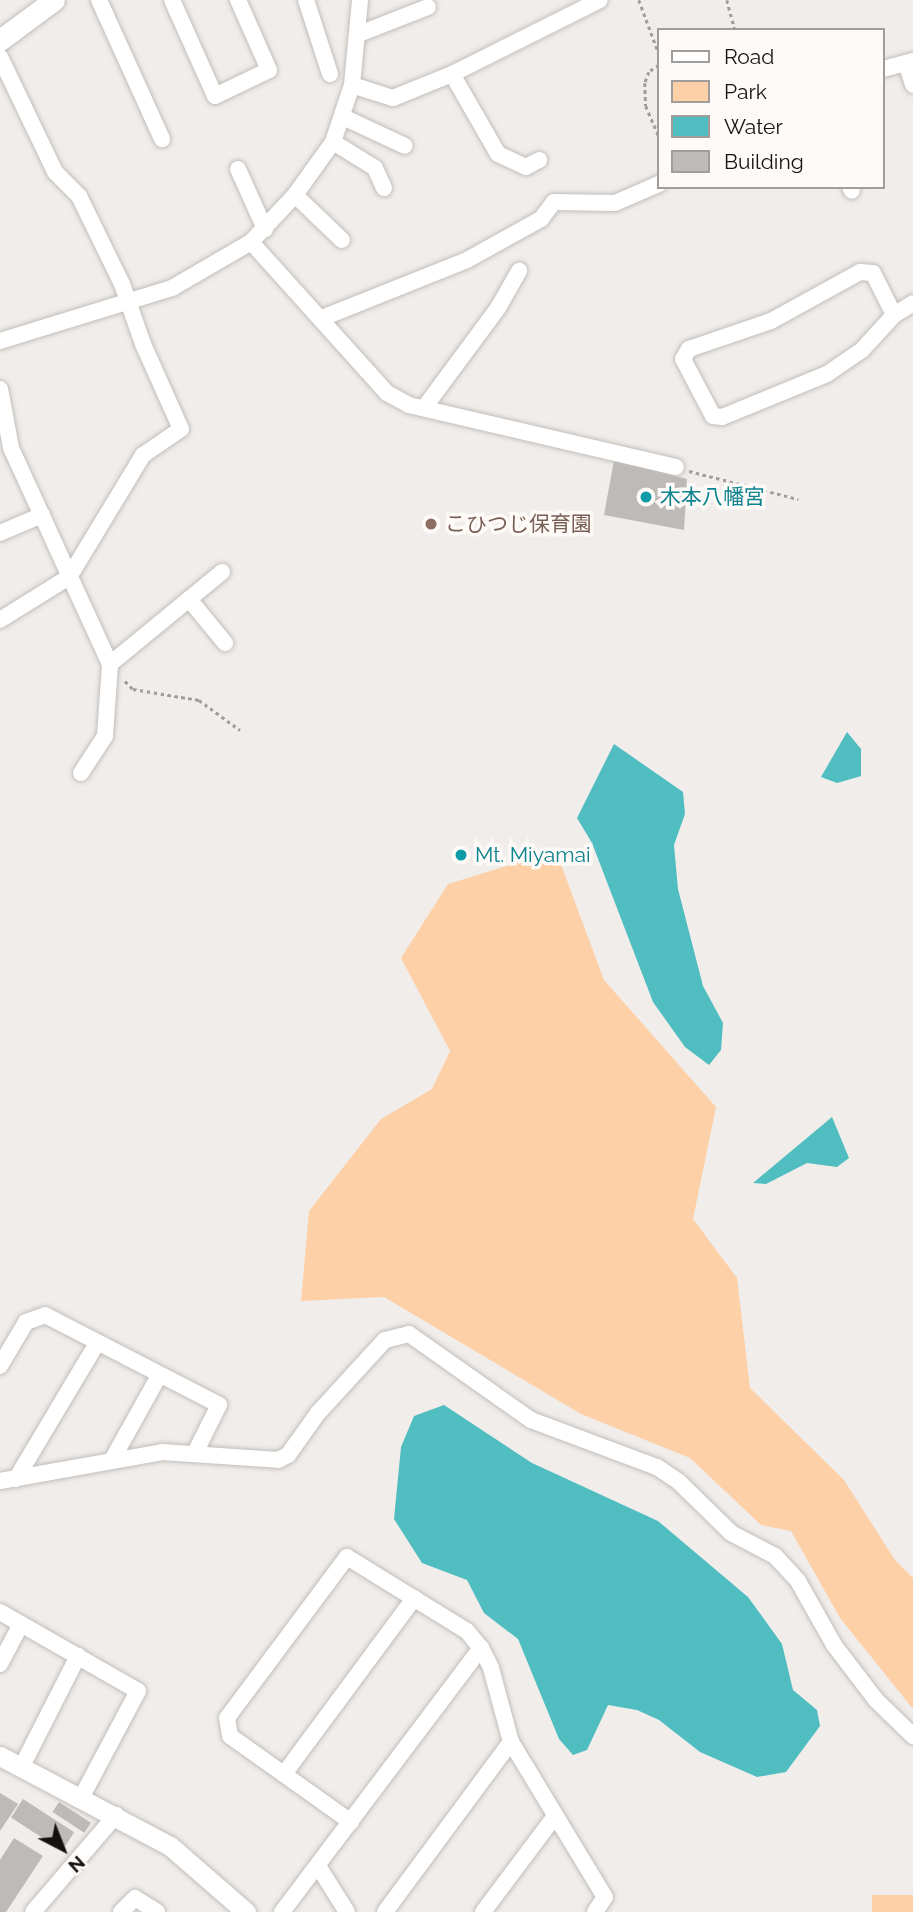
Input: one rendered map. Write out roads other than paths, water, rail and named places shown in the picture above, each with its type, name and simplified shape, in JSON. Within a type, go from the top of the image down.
[{"type":"main road","points":[[0,40],[54,0]]},
{"type":"street","points":[[99,0],[162,139]]},
{"type":"street","points":[[172,0],[215,96],[269,70],[238,0]]},
{"type":"street","points":[[306,0],[330,74]]},
{"type":"street","points":[[0,341],[129,303],[200,275],[251,242],[265,229],[295,195],[333,142],[352,85],[359,34],[360,0]]},
{"type":"street","points":[[352,85],[393,98],[452,74],[597,1]]},
{"type":"street","points":[[359,34],[428,7]]},
{"type":"street","points":[[0,57],[55,172],[79,196],[129,303],[181,429],[142,455],[69,577],[0,620]]},
{"type":"street","points":[[885,68],[910,62],[913,85]]},
{"type":"street","points":[[452,74],[498,154],[526,167],[539,160]]},
{"type":"street","points":[[342,117],[405,146]]},
{"type":"street","points":[[333,142],[375,168],[384,188]]},
{"type":"street","points":[[238,170],[265,229]]},
{"type":"street","points":[[322,318],[467,260],[541,219],[554,202],[628,201],[657,185]]},
{"type":"street","points":[[295,195],[342,240]]},
{"type":"street","points":[[251,242],[387,393],[424,408],[676,467]]},
{"type":"street","points":[[424,408],[498,308],[519,271]]},
{"type":"street","points":[[894,315],[873,273],[860,272],[771,321],[698,345],[683,359],[713,416],[722,417],[827,374],[862,350],[894,315],[913,303]]},
{"type":"street","points":[[0,389],[7,456],[41,515],[110,664],[105,736],[81,774]]},
{"type":"street","points":[[0,533],[41,515]]},
{"type":"street","points":[[110,664],[222,572]]},
{"type":"street","points":[[190,599],[225,643]]},
{"type":"street","points":[[0,1366],[26,1322],[45,1315],[219,1405],[196,1451]]},
{"type":"street","points":[[8,1480],[113,1460],[196,1451],[266,1462],[288,1455],[318,1413],[385,1340],[410,1334],[531,1420],[657,1467],[679,1482],[731,1533],[775,1556],[798,1581],[842,1656],[876,1700],[913,1736]]},
{"type":"street","points":[[8,1480],[97,1343]]},
{"type":"street","points":[[113,1460],[159,1376]]},
{"type":"street","points":[[351,1822],[230,1736],[227,1718],[348,1557],[467,1631],[481,1648],[491,1668],[511,1742],[605,1897],[595,1912]]},
{"type":"street","points":[[284,1774],[414,1598]]},
{"type":"street","points":[[0,1612],[138,1691],[81,1798]]},
{"type":"street","points":[[0,1664],[21,1624]]},
{"type":"street","points":[[282,1912],[481,1648]]},
{"type":"street","points":[[21,1768],[78,1656]]},
{"type":"street","points":[[385,1912],[511,1742]]},
{"type":"street","points":[[0,1756],[116,1815],[170,1846],[235,1908]]},
{"type":"street","points":[[33,1912],[116,1815]]},
{"type":"street","points":[[483,1912],[555,1816]]},
{"type":"street","points":[[318,1866],[347,1912]]},
{"type":"street","points":[[121,1912],[135,1898],[157,1912]]},
{"type":"water","points":[[847,732],[861,749],[861,776],[837,783],[821,777]]},
{"type":"water","points":[[614,744],[683,792],[685,814],[674,845],[678,889],[703,986],[723,1023],[721,1050],[709,1065],[685,1047],[653,1002],[592,843],[577,818]]},
{"type":"water","points":[[832,1117],[849,1158],[837,1167],[807,1163],[766,1184],[753,1183]]},
{"type":"water","points":[[444,1405],[532,1463],[658,1521],[748,1597],[782,1644],[793,1690],[817,1710],[820,1726],[786,1772],[757,1777],[700,1752],[659,1720],[637,1710],[608,1705],[587,1750],[573,1755],[559,1739],[518,1639],[484,1613],[467,1580],[422,1563],[394,1519],[401,1447],[414,1416]]},
{"type":"place","name":"木本八幡宮","points":[[646,497]]},
{"type":"place","name":"こひつじ保育園","points":[[431,524]]},
{"type":"place","name":"Mt. Miyamai","points":[[461,855]]}]
